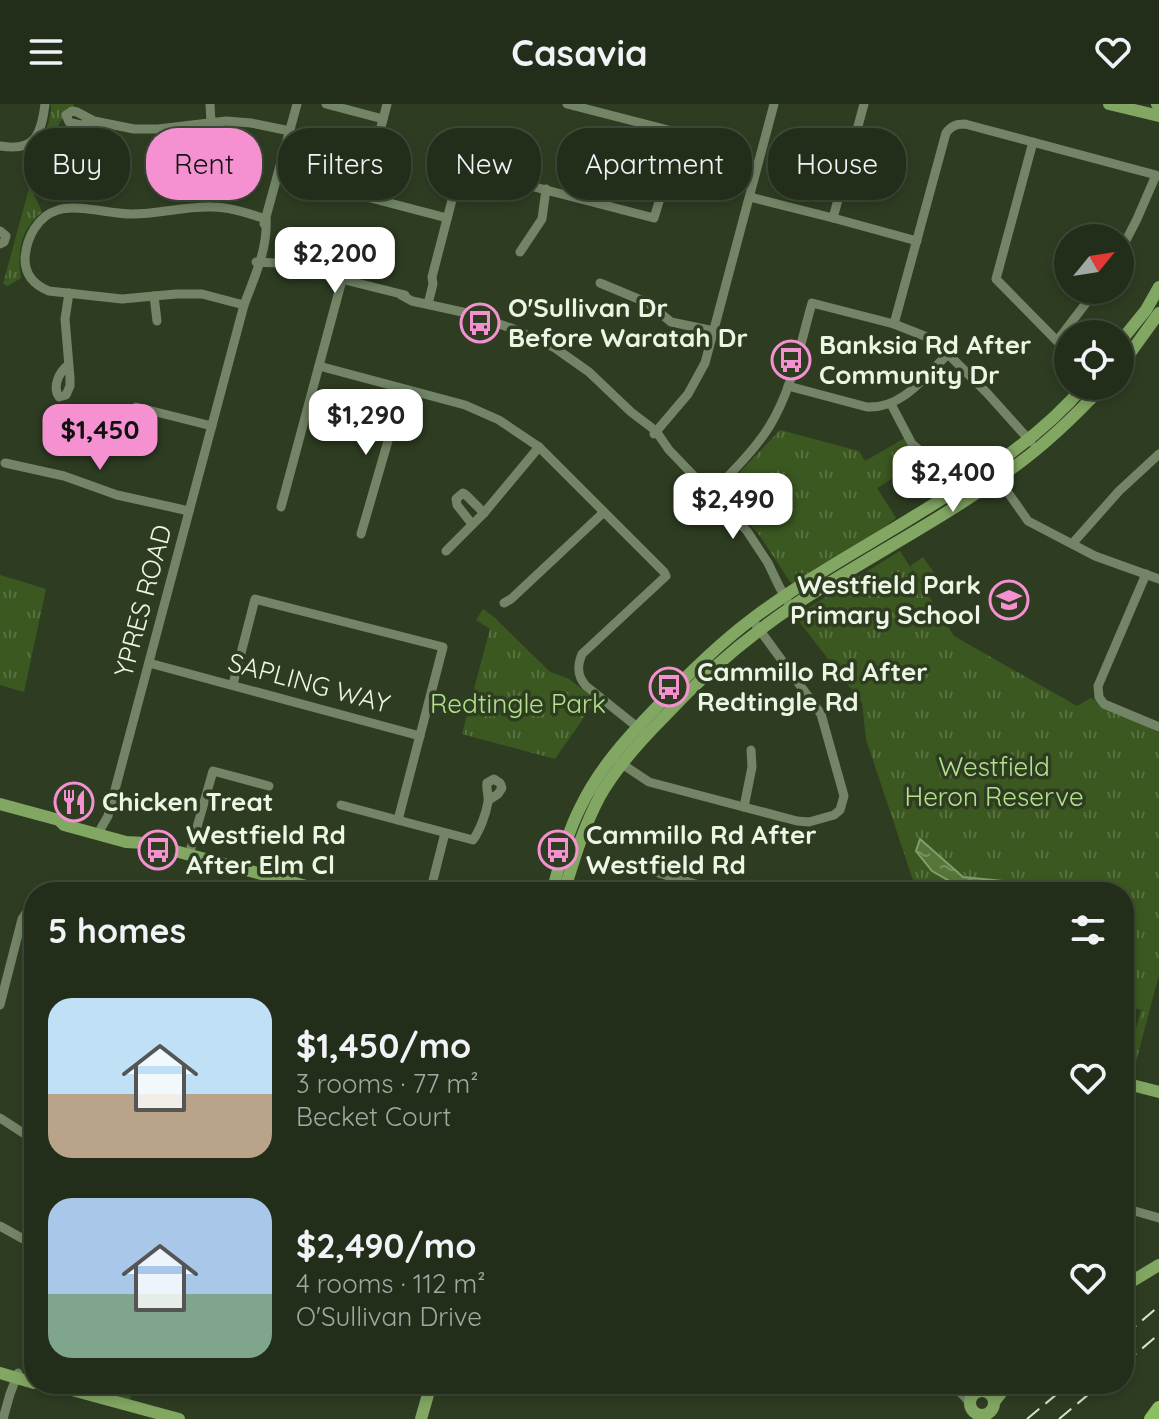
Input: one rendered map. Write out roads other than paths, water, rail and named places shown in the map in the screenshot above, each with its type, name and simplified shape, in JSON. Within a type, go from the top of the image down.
[{"type":"highway","points":[[1151,1419],[1159,1408]]},
{"type":"main road","points":[[1109,104],[1159,116]]},
{"type":"main road","points":[[1134,325],[1159,287]]},
{"type":"main road","points":[[1134,348],[1159,313]]},
{"type":"main road","points":[[1032,444],[1071,400]]},
{"type":"main road","points":[[555,882],[580,807],[616,760],[642,731],[756,625],[790,600],[995,473],[1086,400]]},
{"type":"main road","points":[[567,882],[591,814],[616,760]]},
{"type":"main road","points":[[0,804],[59,820],[64,825],[104,832],[126,842],[145,843],[291,882]]},
{"type":"main road","points":[[1134,1086],[1159,1092]]},
{"type":"main road","points":[[1134,1283],[1159,1269]]},
{"type":"main road","points":[[87,1394],[179,1419]]},
{"type":"main road","points":[[421,1419],[428,1394]]},
{"type":"main road","points":[[960,1419],[982,1394]]},
{"type":"main road","points":[[976,1398],[976,1417],[990,1412],[1000,1394]]},
{"type":"main road","points":[[976,1398],[991,1395],[994,1402]]},
{"type":"street","points":[[0,146],[16,148],[36,139],[43,123],[45,104]]},
{"type":"street","points":[[210,104],[211,123]]},
{"type":"street","name":"YPRES ROAD","points":[[291,128],[297,104]]},
{"type":"street","points":[[326,104],[383,119]]},
{"type":"street","points":[[387,104],[363,196],[447,218]]},
{"type":"street","points":[[426,301],[459,173],[463,170],[654,218],[680,133],[568,104]]},
{"type":"street","points":[[752,189],[774,104]]},
{"type":"street","points":[[833,218],[864,104]]},
{"type":"street","points":[[94,121],[134,129],[226,121],[278,129]]},
{"type":"street","points":[[894,324],[946,133],[959,124],[1156,175],[1134,225]]},
{"type":"street","points":[[1033,142],[996,279],[1057,341],[1085,304]]},
{"type":"street","name":"YPRES ROAD","points":[[104,832],[258,258],[261,228],[278,175]]},
{"type":"street","points":[[520,252],[542,219],[546,189]]},
{"type":"street","points":[[752,198],[917,241]]},
{"type":"street","points":[[652,431],[688,394],[702,371],[749,200]]},
{"type":"street","points":[[244,305],[202,294],[122,299],[39,287],[26,270],[30,236],[46,216],[70,209],[133,214],[212,207],[266,219]]},
{"type":"street","points":[[0,231],[6,236],[0,244]]},
{"type":"street","points":[[258,258],[401,295],[412,301],[426,301],[436,307],[514,329],[555,348],[589,372],[638,422],[652,431],[661,445],[751,536],[790,600]]},
{"type":"street","points":[[281,507],[342,280]]},
{"type":"street","points":[[600,283],[648,303],[671,322],[714,331]]},
{"type":"street","points":[[68,365],[65,319],[69,293]]},
{"type":"street","points":[[154,296],[157,321]]},
{"type":"street","points":[[711,494],[759,442],[770,425],[788,386],[812,303],[894,324],[927,337],[987,393],[1032,444]]},
{"type":"street","points":[[788,386],[867,407],[881,407],[908,393],[948,354]]},
{"type":"street","points":[[319,366],[465,405],[499,420],[539,447],[666,576],[582,654],[578,664],[580,677],[586,686],[642,731]]},
{"type":"street","points":[[361,534],[403,389]]},
{"type":"street","points":[[891,404],[912,444],[918,449]]},
{"type":"street","points":[[136,407],[212,426]]},
{"type":"street","points":[[446,551],[484,513],[539,447]]},
{"type":"street","points":[[1072,544],[1119,491],[1159,454]]},
{"type":"street","points":[[1151,462],[1159,471]]},
{"type":"street","points":[[5,463],[64,476],[117,495],[189,511]]},
{"type":"street","points":[[995,473],[1028,521],[1095,556],[1159,579]]},
{"type":"street","points":[[472,524],[457,505],[458,495],[466,495],[484,513]]},
{"type":"street","points":[[504,603],[604,512]]},
{"type":"street","points":[[1146,574],[1098,686],[1098,694],[1104,704],[1159,727]]},
{"type":"street","points":[[233,684],[255,599],[443,647],[420,736]]},
{"type":"street","points":[[616,760],[649,782],[797,821],[809,822],[834,815],[840,810],[844,796],[821,714],[756,625]]},
{"type":"street","name":"SAPLING WAY","points":[[149,663],[420,736],[398,820]]},
{"type":"street","points":[[744,807],[752,767],[751,750]]},
{"type":"street","points":[[189,855],[213,771],[269,786]]},
{"type":"street","points":[[341,805],[473,840],[478,834],[489,800]]},
{"type":"street","points":[[433,882],[445,833]]},
{"type":"street","points":[[655,872],[684,882]]},
{"type":"street","points":[[0,1005],[24,916]]},
{"type":"street","points":[[0,1118],[24,1134]]},
{"type":"street","points":[[1134,1211],[1159,1218]]},
{"type":"street","points":[[0,1226],[24,1239]]},
{"type":"street","points":[[3,1419],[10,1394],[9,1373]]},
{"type":"street","points":[[961,1394],[976,1398]]},
{"type":"water","points":[[920,839],[963,877],[1014,882],[951,882],[932,871],[916,851]]},
{"type":"railway","points":[[1134,1327],[1159,1306]]},
{"type":"railway","points":[[1134,1355],[1159,1334]]},
{"type":"railway","points":[[1027,1419],[1057,1394]]},
{"type":"railway","points":[[1059,1419],[1089,1394]]},
{"type":"place","name":"O'Sullivan Dr Before Waratah Dr","points":[[480,323]]},
{"type":"place","name":"Banksia Rd After Community Dr","points":[[791,360]]},
{"type":"place","name":"Westfield Park Primary School","points":[[1009,600]]},
{"type":"place","name":"Cammillo Rd After Redtingle Rd","points":[[669,687]]},
{"type":"place","name":"Chicken Treat","points":[[74,802]]},
{"type":"place","name":"Westfield Rd After Elm Cl","points":[[158,850]]},
{"type":"place","name":"Cammillo Rd After Westfield Rd","points":[[558,850]]},
{"type":"park label","name":"Redtingle Park","points":[[518,704]]},
{"type":"park label","name":"Westfield Heron Reserve","points":[[994,782]]}]
